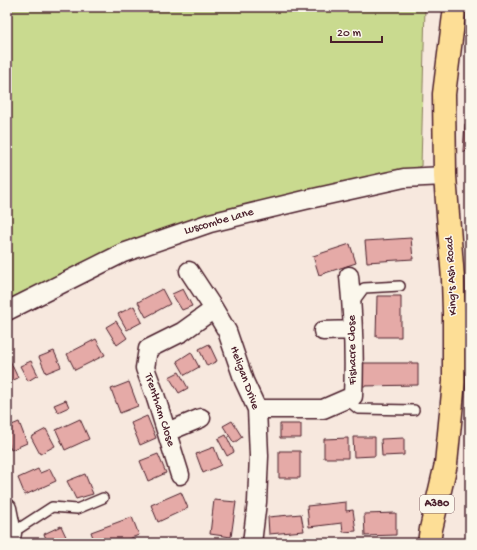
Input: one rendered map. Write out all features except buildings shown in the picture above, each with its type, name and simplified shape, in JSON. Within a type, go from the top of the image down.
[{"type":"highway","name":"King's Ash Road","points":[[429,543],[446,464],[454,382],[454,312],[445,176],[444,94],[455,7]]},
{"type":"street","name":"Luscombe Lane","points":[[7,311],[123,253],[210,223],[404,178],[445,176]]},
{"type":"street","name":"Heligan Drive","points":[[189,272],[227,331],[244,381],[257,409],[259,456],[257,502],[252,543]]},
{"type":"street","name":"Fishacre Close","points":[[257,409],[323,409],[354,396],[355,361],[349,276]]},
{"type":"street","name":"Trentham Close","points":[[180,475],[145,368],[148,350],[182,332],[214,309]]},
{"type":"street","points":[[323,331],[353,330]]},
{"type":"street","points":[[167,432],[201,418]]},
{"type":"street","points":[[7,508],[11,538]]},
{"type":"lane","points":[[352,304],[364,288],[400,286]]},
{"type":"lane","points":[[346,399],[358,409],[414,410]]},
{"type":"lane","points":[[11,538],[52,507],[77,509],[103,498]]},
{"type":"green space","points":[[7,7],[425,7],[421,166],[403,172],[304,194],[7,303]]}]
